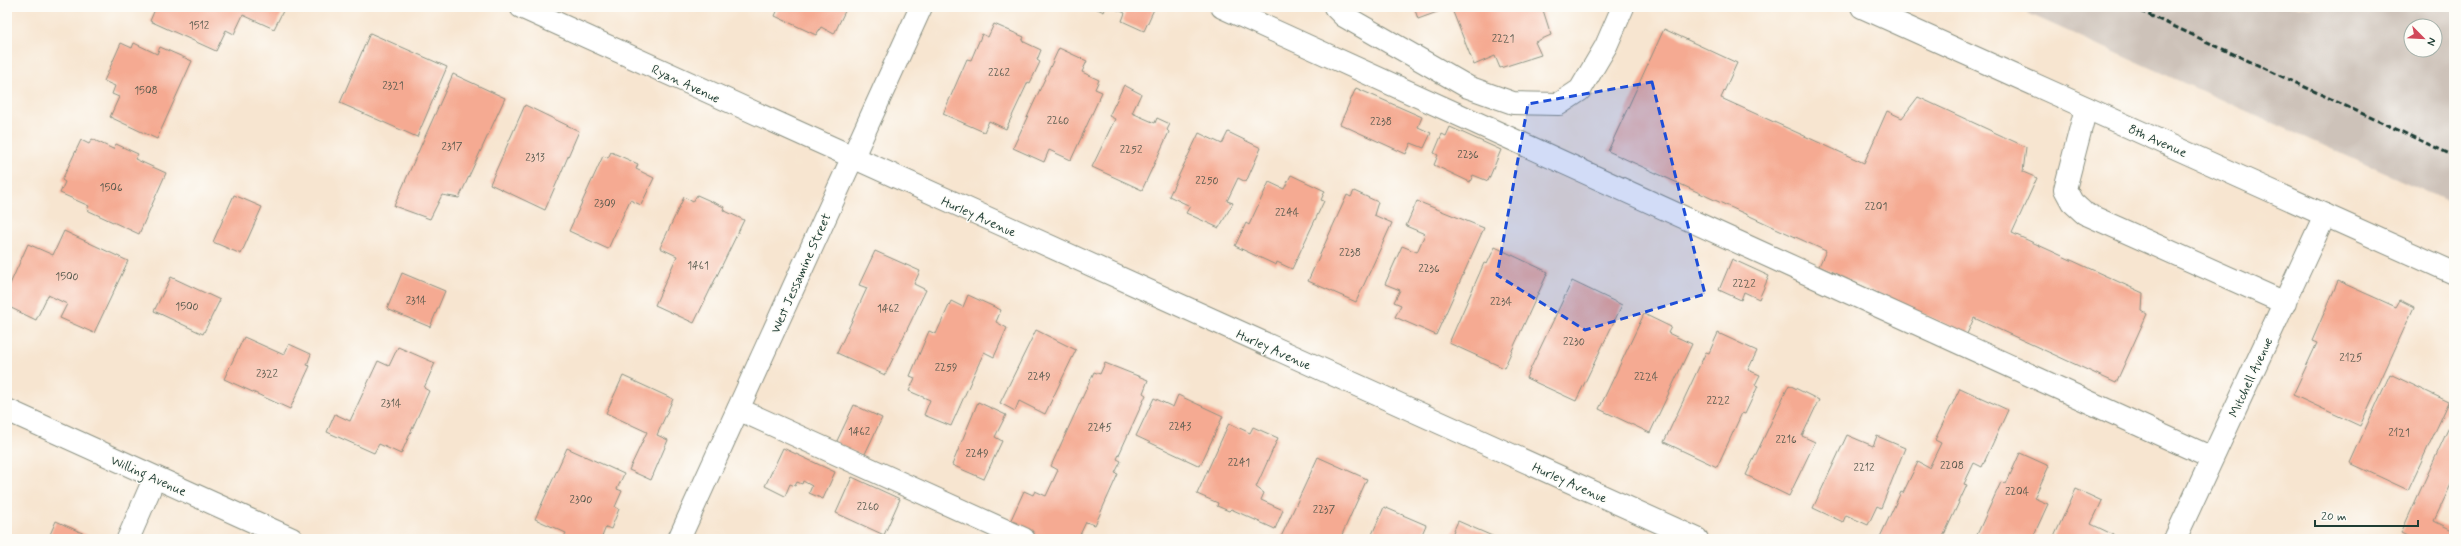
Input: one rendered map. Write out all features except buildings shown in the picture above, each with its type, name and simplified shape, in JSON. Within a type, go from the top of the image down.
[{"type":"street","name":"Ryan Avenue","points":[[521,7],[852,159]]},
{"type":"street","name":"West Jessamine Street","points":[[679,539],[921,7]]},
{"type":"street","points":[[1222,7],[2212,458]]},
{"type":"street","points":[[1335,7],[1344,16],[1468,87],[1513,103],[1559,104],[1580,90],[1606,46],[1623,7]]},
{"type":"street","name":"8th Avenue","points":[[1862,7],[2454,273]]},
{"type":"street","points":[[2086,108],[2064,188],[2072,202],[2084,213],[2285,303]]},
{"type":"street","name":"Hurley Avenue","points":[[852,159],[1697,539]]},
{"type":"street","name":"Mitchell Avenue","points":[[2175,539],[2325,215]]},
{"type":"street","points":[[738,409],[1024,539]]},
{"type":"street","name":"Willing Avenue","points":[[7,410],[292,539]]},
{"type":"street","points":[[128,539],[155,477]]},
{"type":"highlighted area","points":[[1652,82],[1705,294],[1585,330],[1497,275],[1528,104]]},
{"type":"shaded area","points":[[2014,7],[2454,7],[2454,204]]},
{"type":"railway","points":[[2132,7],[2454,156]]}]
